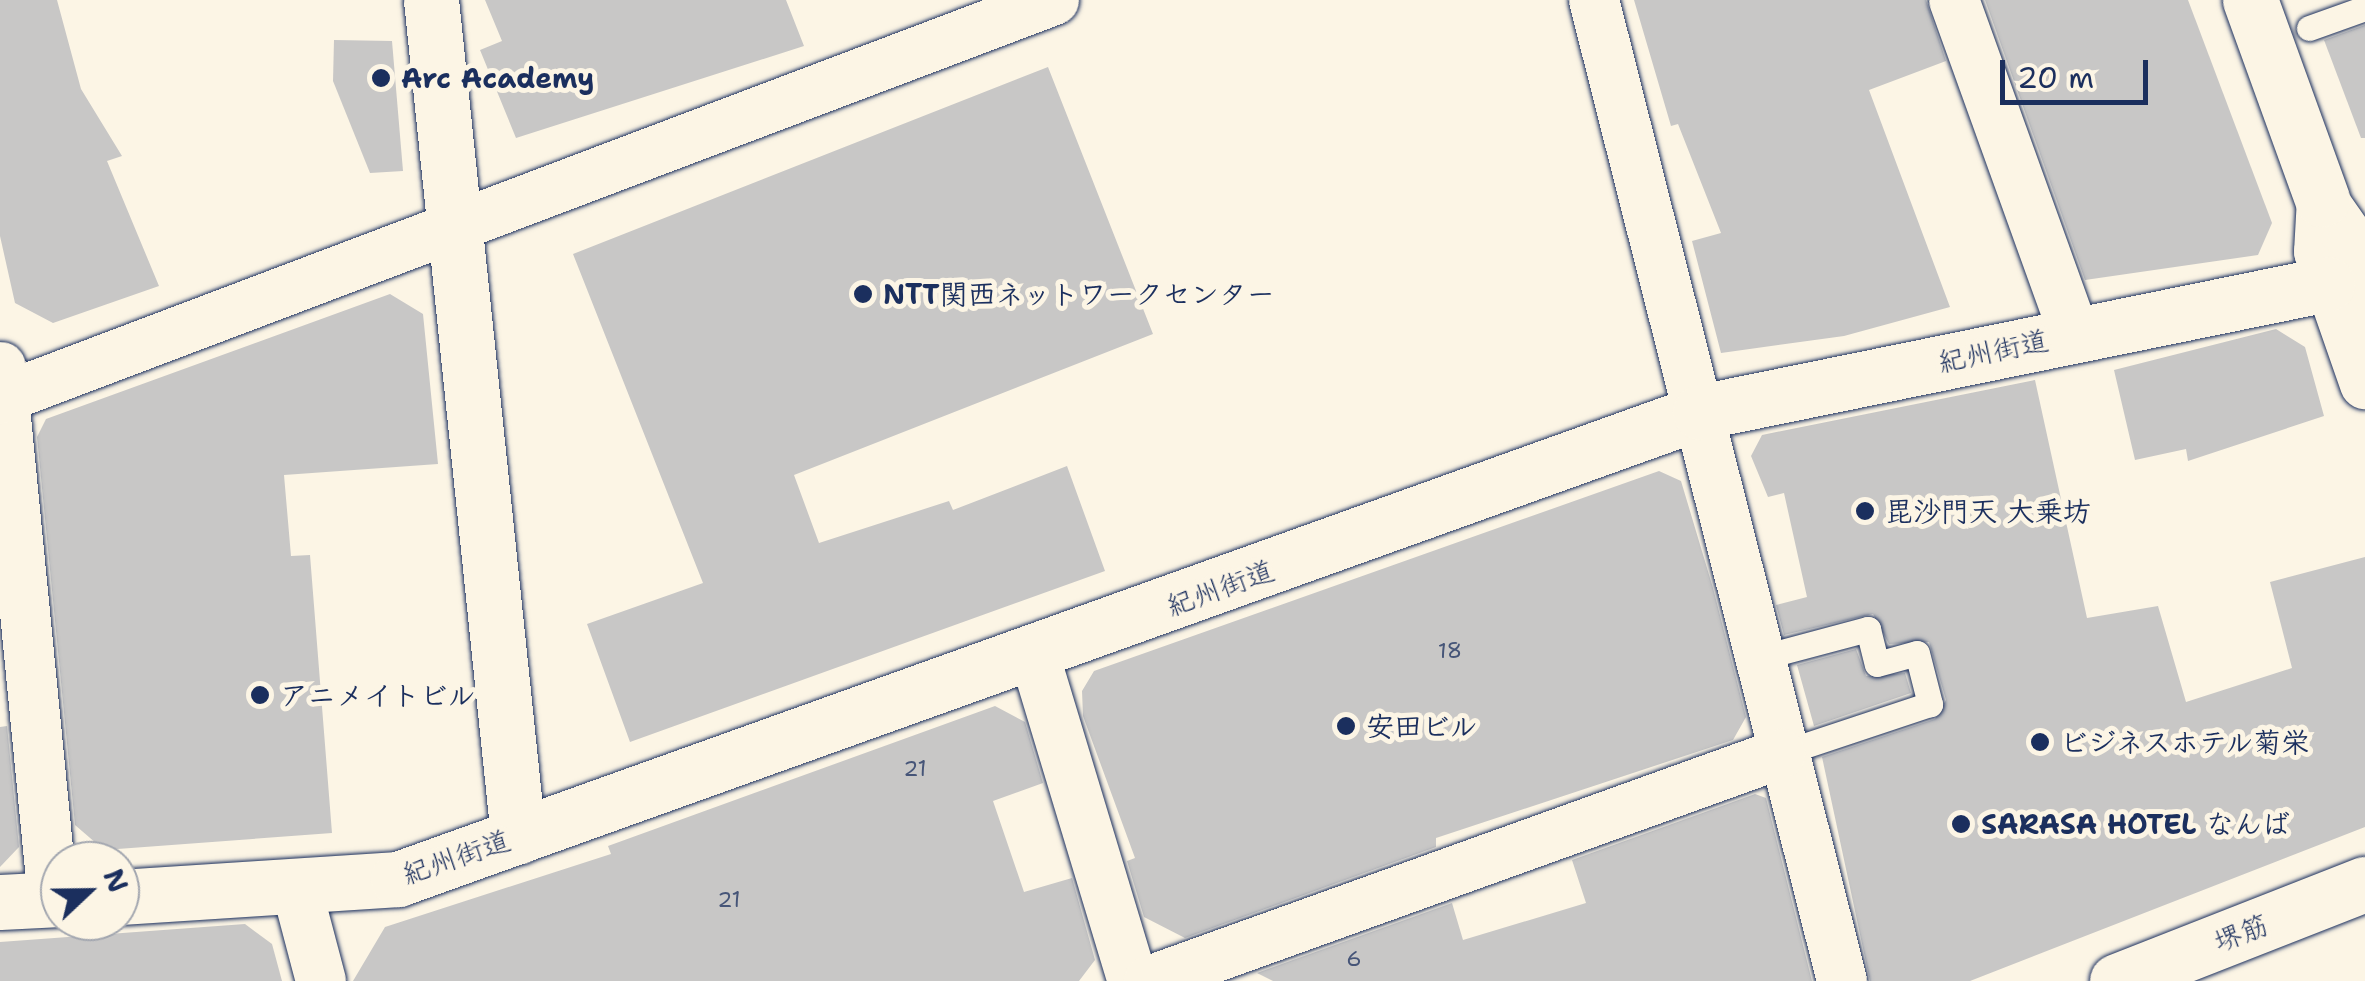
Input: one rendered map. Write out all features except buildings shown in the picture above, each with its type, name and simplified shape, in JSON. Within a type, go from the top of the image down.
[{"type":"street","points":[[431,0],[518,836]]},
{"type":"street","points":[[38,900],[2,386],[456,234],[1052,0]]},
{"type":"street","points":[[1594,0],[1700,412],[1780,754],[1842,981]]},
{"type":"street","points":[[1954,0],[2074,334]]},
{"type":"street","points":[[2250,0],[2322,199],[2346,285],[2365,384]]},
{"type":"street","name":"紀州街道","points":[[140,895],[297,890],[398,879],[1700,412],[2074,334],[2346,285]]},
{"type":"street","points":[[1034,654],[1133,981]]},
{"type":"street","points":[[1149,981],[1780,754]]},
{"type":"street","name":"堺筋","points":[[2116,981],[2365,884]]},
{"type":"street","points":[[297,890],[321,981]]},
{"type":"lane","points":[[2310,28],[2365,8]]},
{"type":"lane","points":[[1758,658],[1868,630],[1877,664],[1917,653],[1930,704],[1780,754]]},
{"type":"place","name":"Arc Academy","points":[[381,78]]},
{"type":"place","name":"NTT関西ネットワークセンター","points":[[863,294]]},
{"type":"place","name":"毘沙門天 大乗坊","points":[[1865,511]]},
{"type":"place","name":"アニメイトビル","points":[[260,695]]},
{"type":"place","name":"安田ビル","points":[[1346,726]]},
{"type":"place","name":"ビジネスホテル菊栄","points":[[2040,742]]},
{"type":"place","name":"SARASA HOTEL なんば","points":[[1961,824]]}]
